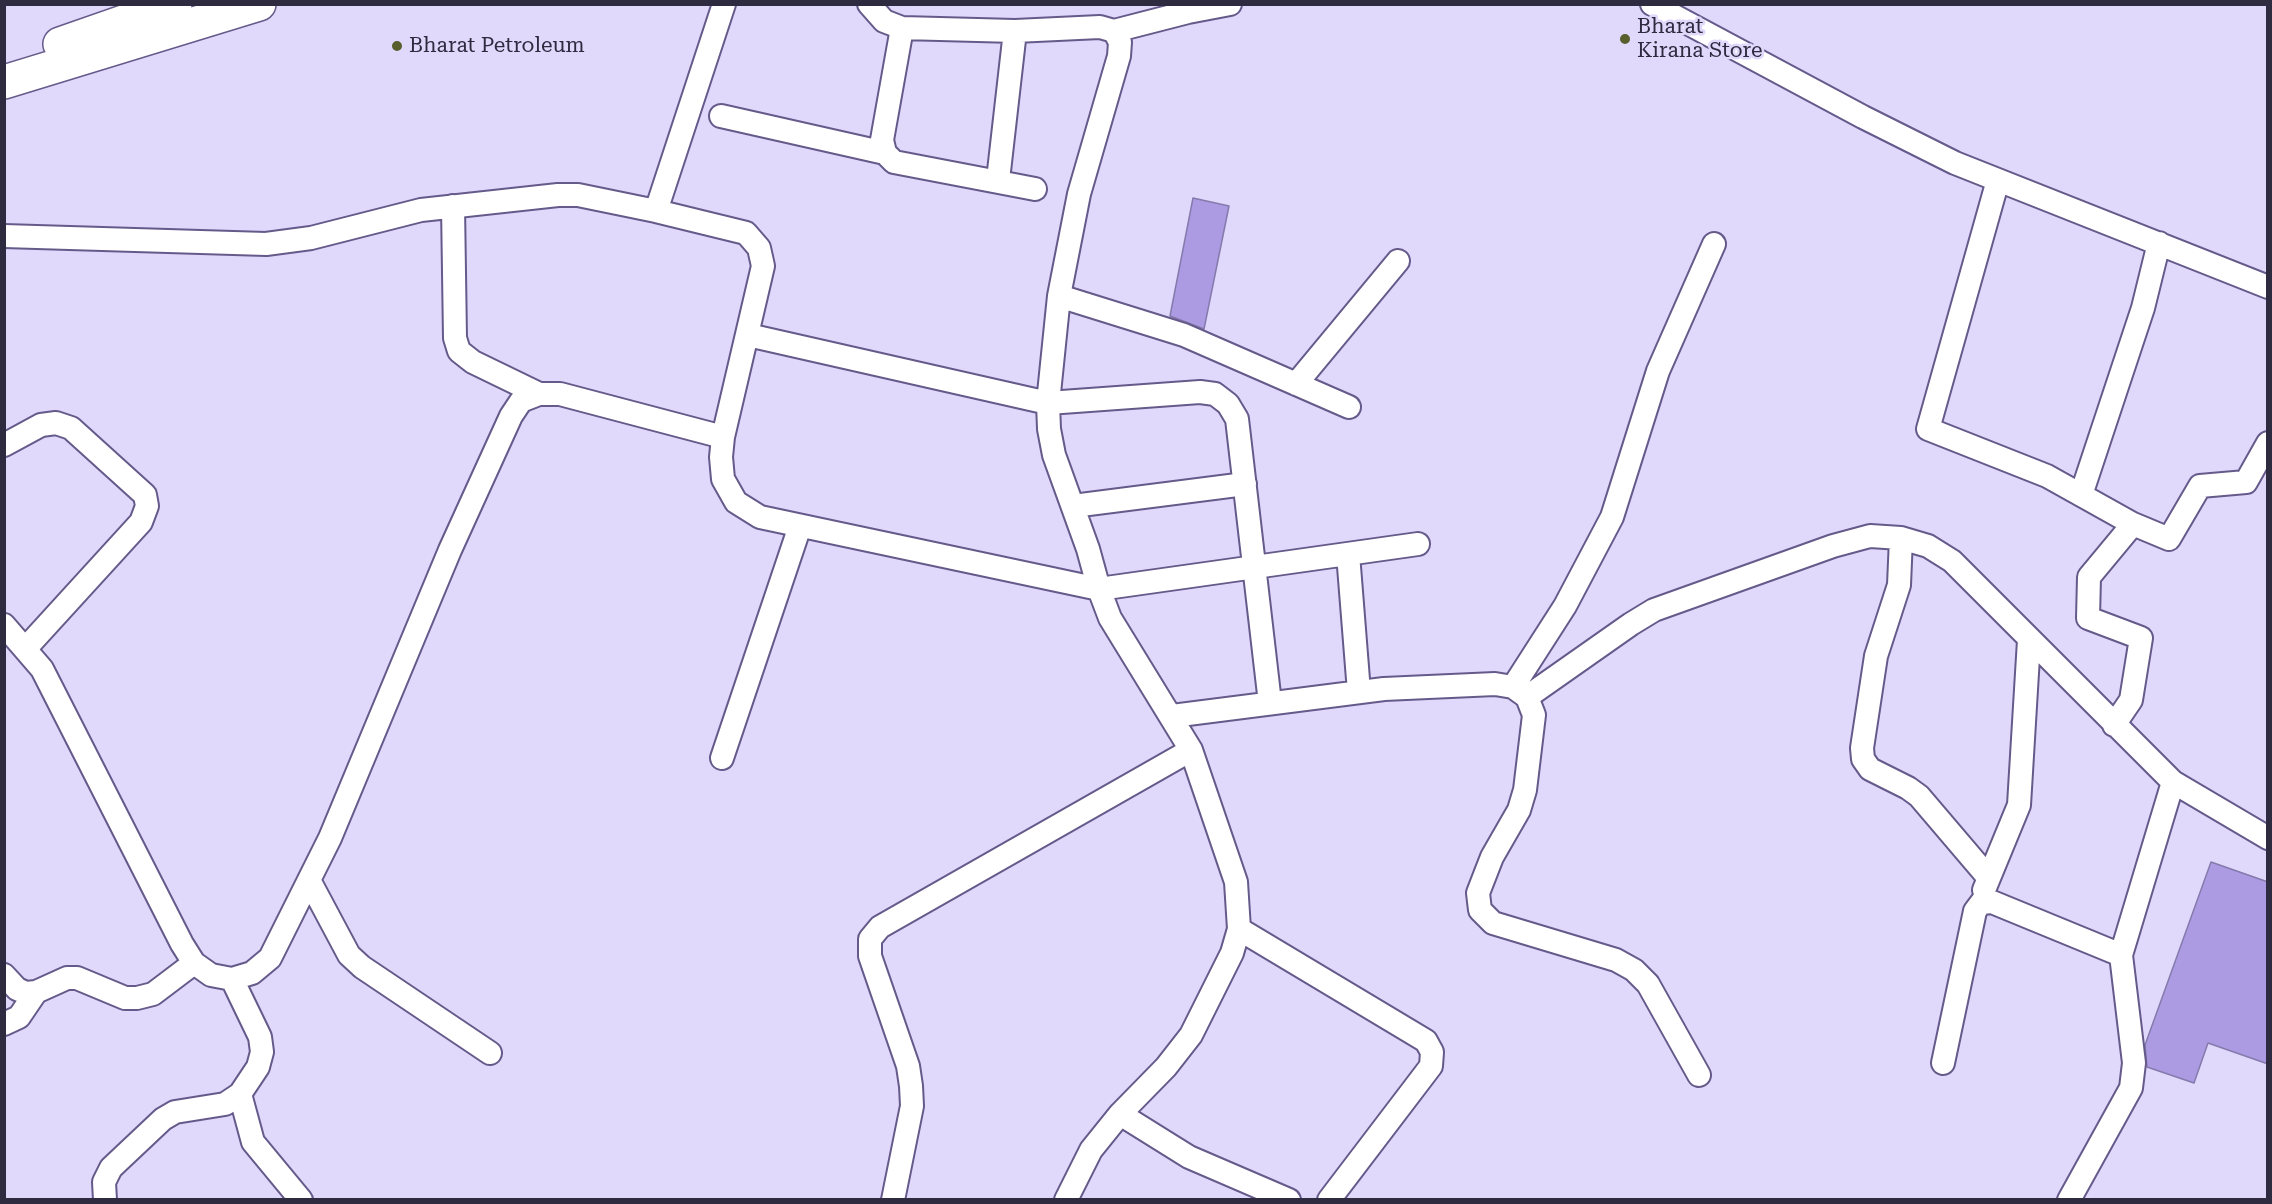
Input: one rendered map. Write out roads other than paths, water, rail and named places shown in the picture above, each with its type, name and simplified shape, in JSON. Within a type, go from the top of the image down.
[{"type":"highway","points":[[4,63],[175,4]]},
{"type":"highway","points":[[4,82],[259,4]]},
{"type":"street","points":[[656,211],[724,4]]},
{"type":"street","points":[[869,4],[884,21],[902,28],[1015,31],[1100,27],[1114,31],[1230,4]]},
{"type":"street","points":[[1652,4],[1863,117],[1955,163],[2268,287]]},
{"type":"street","points":[[902,28],[882,140],[885,153],[894,162],[998,180],[1035,189]]},
{"type":"street","points":[[998,180],[1015,31]]},
{"type":"street","points":[[1066,1200],[1091,1150],[1120,1114],[1166,1068],[1191,1035],[1232,953],[1239,929],[1236,882],[1191,750],[1172,716],[1125,647],[1098,589],[1089,549],[1054,454],[1048,403],[1059,296],[1079,194],[1119,56],[1120,42],[1114,31]]},
{"type":"street","points":[[721,116],[885,153]]},
{"type":"street","points":[[1998,180],[1928,429],[2047,476],[2133,524],[2169,539],[2200,486],[2246,482],[2268,443]]},
{"type":"street","points":[[4,236],[266,244],[311,238],[421,210],[578,195],[656,211],[746,233],[759,248],[763,266],[723,437],[721,457],[723,479],[736,502],[760,517],[1098,589],[1418,544]]},
{"type":"street","points":[[453,206],[455,338],[459,351],[473,362],[539,394]]},
{"type":"street","points":[[2081,495],[2143,308],[2159,243]]},
{"type":"street","points":[[1520,692],[1612,517],[1658,371],[1713,244]]},
{"type":"street","points":[[1296,384],[1398,261]]},
{"type":"street","points":[[1059,296],[1184,335],[1349,407]]},
{"type":"street","points":[[748,335],[1048,403],[1200,392],[1215,394],[1228,404],[1237,419],[1270,703]]},
{"type":"street","points":[[4,625],[42,669],[182,944],[194,963],[211,975],[232,979],[252,973],[270,958],[330,838],[450,550],[511,416],[521,401],[539,394],[560,394],[723,437]]},
{"type":"street","points":[[4,444],[41,425],[56,423],[71,428],[145,495],[147,506],[141,522],[26,648]]},
{"type":"street","points":[[1073,506],[1245,484]]},
{"type":"street","points":[[2114,725],[2131,700],[2140,638],[2088,618],[2089,577],[2133,524]]},
{"type":"street","points":[[722,758],[800,526]]},
{"type":"street","points":[[1520,692],[1654,610],[1833,546],[1870,536],[1901,538],[1928,546],[1952,561],[2173,782],[2268,838]]},
{"type":"street","points":[[1901,538],[1899,585],[1876,656],[1862,748],[1863,759],[1870,769],[1919,796],[1988,877]]},
{"type":"street","points":[[1348,554],[1359,692]]},
{"type":"street","points":[[1943,1063],[1975,911],[1981,903],[1988,877],[2019,805],[2029,640]]},
{"type":"street","points":[[1172,716],[1359,692],[1495,684],[1520,692],[1534,715],[1525,790],[1519,810],[1492,857],[1478,893],[1480,910],[1492,923],[1616,960],[1634,970],[1648,984],[1699,1075]]},
{"type":"street","points":[[893,1200],[912,1106],[911,1086],[908,1066],[870,956],[870,939],[880,927],[1191,750]]},
{"type":"street","points":[[2069,1200],[2132,1082],[2134,1063],[2121,955],[2173,782]]},
{"type":"street","points":[[309,880],[349,955],[362,967],[490,1053]]},
{"type":"street","points":[[1981,903],[1992,902],[2121,955]]},
{"type":"street","points":[[1239,929],[1426,1041],[1432,1052],[1431,1066],[1329,1200]]},
{"type":"street","points":[[4,975],[18,989],[26,993],[36,992],[67,978],[77,978],[125,998],[137,998],[153,994],[194,963]]},
{"type":"street","points":[[105,1200],[104,1182],[111,1168],[163,1119],[175,1112],[225,1104],[240,1094],[258,1068],[262,1052],[260,1037],[232,979]]},
{"type":"street","points":[[4,1024],[19,1017],[36,992]]},
{"type":"street","points":[[240,1094],[252,1142],[301,1200]]},
{"type":"street","points":[[1120,1114],[1189,1157],[1289,1200]]},
{"type":"place","name":"Bharat Kirana Store","points":[[1625,39]]},
{"type":"place","name":"Bharat Petroleum","points":[[397,46]]}]
